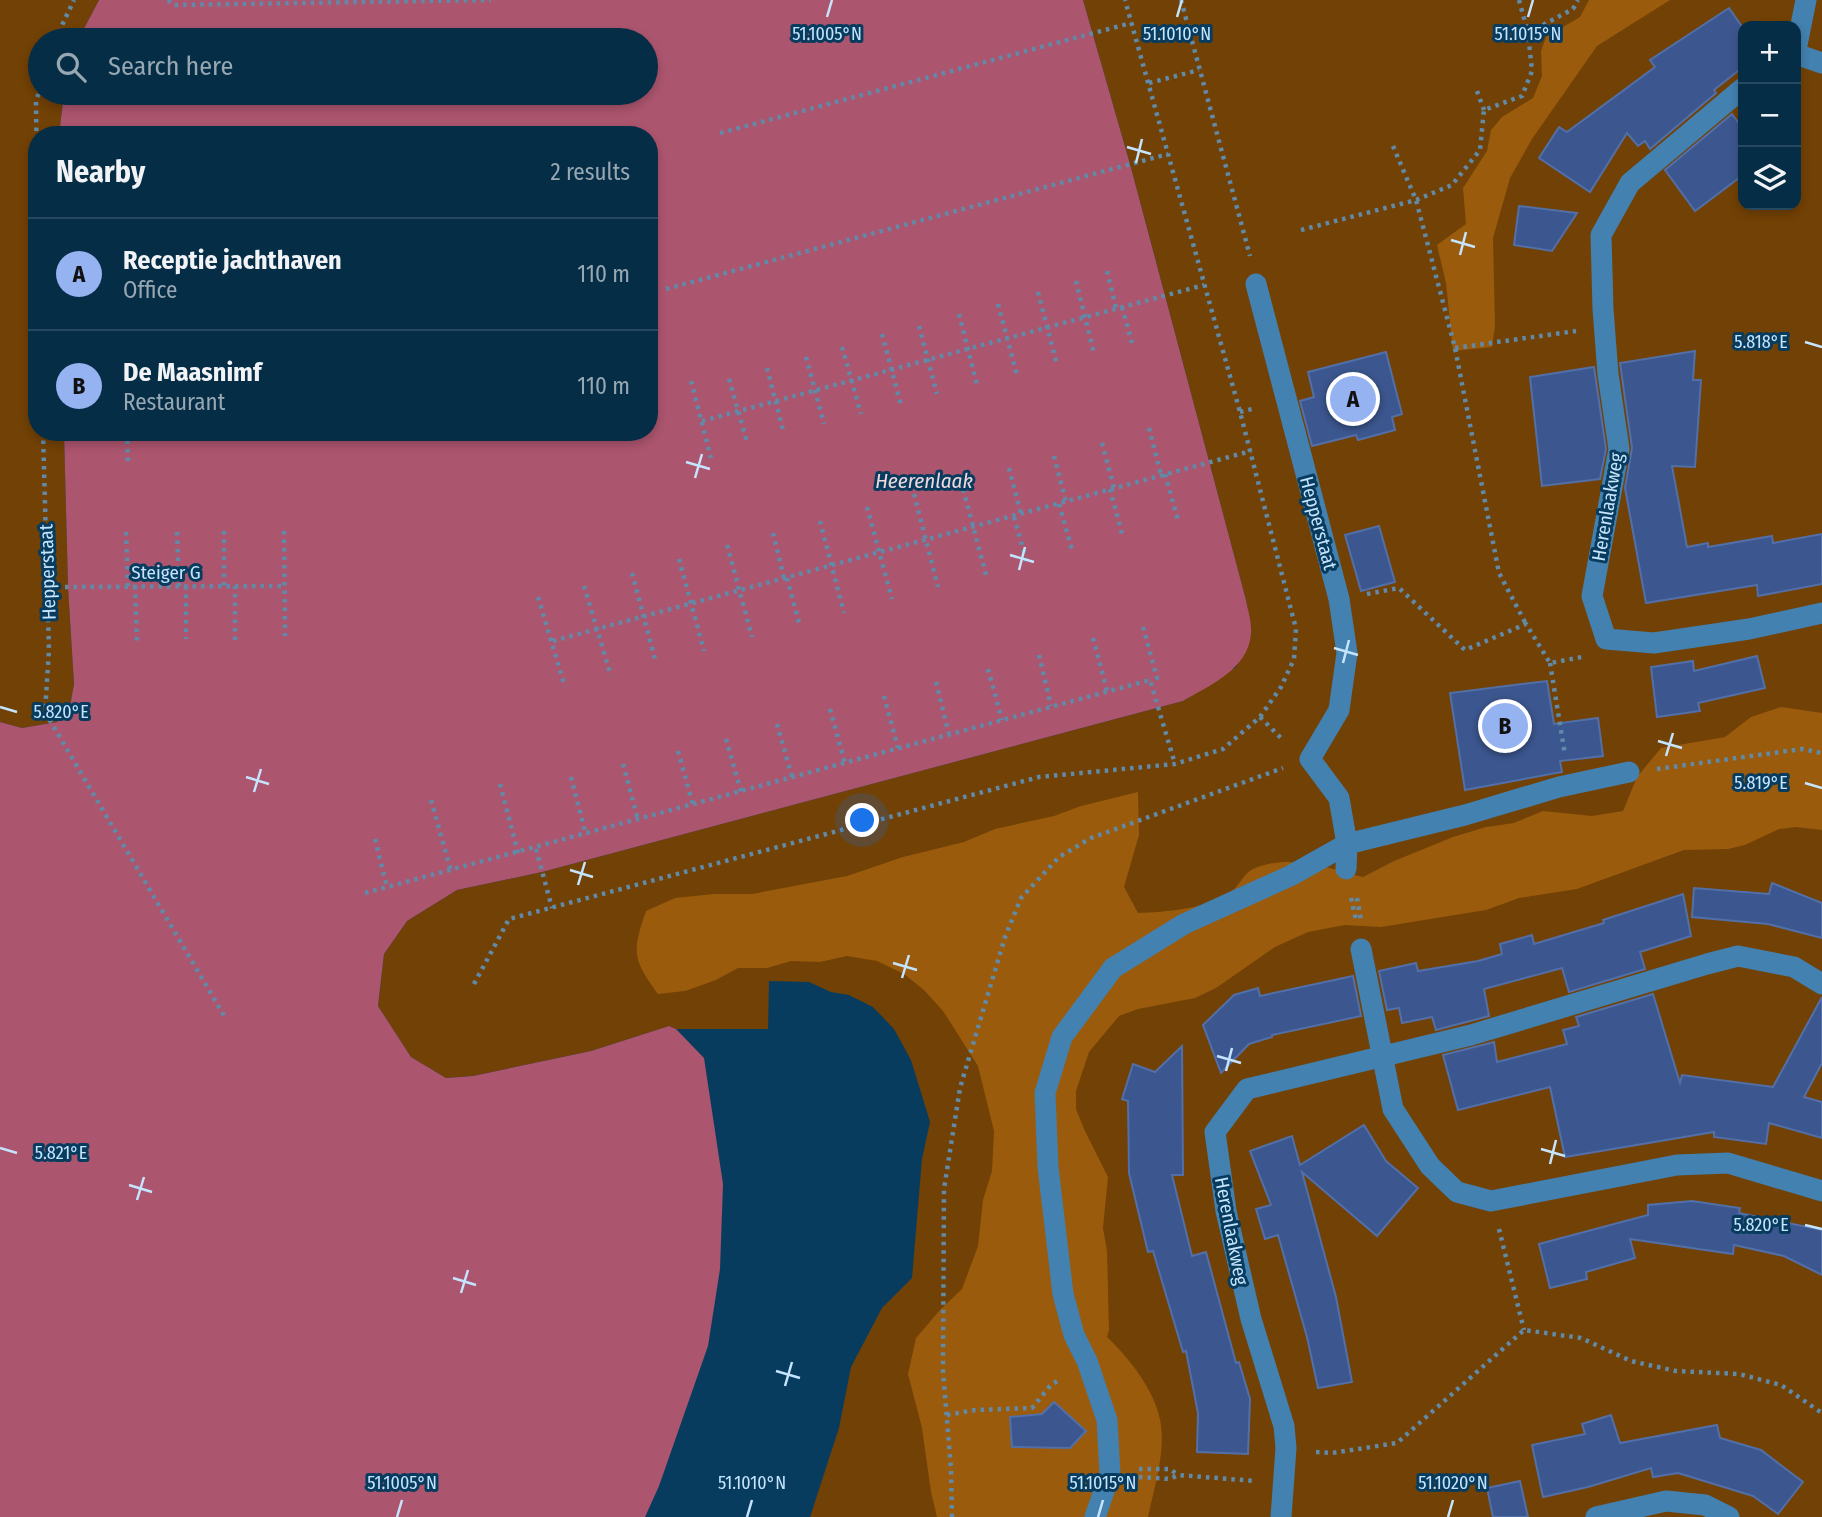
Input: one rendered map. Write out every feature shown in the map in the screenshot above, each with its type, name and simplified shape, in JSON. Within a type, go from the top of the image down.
[{"type":"lane","points":[[1801,26],[1806,0]]},
{"type":"lane","points":[[1801,54],[1822,63]]},
{"type":"lane","name":"Herenlaakweg","points":[[1738,93],[1630,183],[1601,235],[1604,327],[1619,449],[1592,596],[1606,639],[1654,643],[1749,629],[1822,613]]},
{"type":"lane","name":"Hepperstaat","points":[[1256,284],[1339,599],[1347,653],[1339,710],[1310,759],[1339,798],[1347,844]]},
{"type":"lane","points":[[1095,1517],[1110,1474],[1107,1420],[1087,1360],[1074,1335],[1063,1294],[1048,1167],[1045,1093],[1062,1037],[1113,968],[1184,925],[1290,876],[1347,844],[1629,772]]},
{"type":"lane","points":[[1346,869],[1347,844]]},
{"type":"lane","points":[[1362,952],[1393,1109],[1430,1166],[1457,1192],[1491,1201],[1678,1165],[1728,1163],[1822,1191]]},
{"type":"lane","name":"Herenlaakweg","points":[[1281,1517],[1286,1448],[1284,1426],[1251,1319],[1226,1211],[1215,1132],[1247,1089],[1471,1035],[1640,982],[1738,956],[1794,967],[1822,984]]},
{"type":"lane","points":[[1596,1517],[1666,1501],[1705,1505],[1729,1517]]},
{"type":"path","points":[[61,28],[74,0]]},
{"type":"path","points":[[168,0],[174,5],[491,0]]},
{"type":"path","points":[[474,984],[509,919],[1040,777],[1175,764],[1223,749],[1260,717],[1281,687],[1294,660],[1296,629],[1251,451],[1125,0]]},
{"type":"path","points":[[1181,0],[1256,284]]},
{"type":"path","points":[[1484,110],[1522,96],[1532,71],[1528,33],[1519,0]]},
{"type":"path","points":[[1528,33],[1573,9],[1578,0]]},
{"type":"path","points":[[720,133],[1131,23]]},
{"type":"path","points":[[1149,83],[1199,70]]},
{"type":"path","points":[[1301,230],[1416,200],[1452,185],[1480,150],[1484,110],[1477,91]]},
{"type":"path","points":[[36,105],[36,126]]},
{"type":"path","points":[[1394,146],[1416,200],[1455,348],[1499,573],[1550,663],[1570,785]]},
{"type":"path","points":[[666,289],[1168,154]]},
{"type":"path","points":[[1107,271],[1132,343]]},
{"type":"path","points":[[1076,281],[1094,353]]},
{"type":"path","points":[[702,421],[1204,285]]},
{"type":"path","points":[[1038,292],[1057,365]]},
{"type":"path","points":[[998,304],[1017,375]]},
{"type":"path","points":[[959,314],[977,385]]},
{"type":"path","points":[[919,326],[937,394]]},
{"type":"path","points":[[1455,348],[1604,327]]},
{"type":"path","points":[[882,334],[901,405]]},
{"type":"path","points":[[842,347],[861,414]]},
{"type":"path","points":[[806,357],[824,424]]},
{"type":"path","points":[[767,368],[784,434]]},
{"type":"path","points":[[729,379],[747,442]]},
{"type":"path","points":[[691,381],[711,457]]},
{"type":"path","points":[[1149,428],[1178,520]]},
{"type":"path","name":"Hepperstaat","points":[[43,441],[49,650],[45,712],[226,1019]]},
{"type":"path","points":[[127,441],[128,462]]},
{"type":"path","points":[[1102,443],[1122,534]]},
{"type":"path","points":[[553,641],[1251,451]]},
{"type":"path","points":[[1054,456],[1066,502]]},
{"type":"path","points":[[1009,468],[1021,515]]},
{"type":"path","points":[[960,482],[986,575]]},
{"type":"path","points":[[913,494],[938,587]]},
{"type":"path","points":[[1059,504],[1072,550]]},
{"type":"path","points":[[867,507],[892,599]]},
{"type":"path","points":[[1014,517],[1027,563]]},
{"type":"path","points":[[820,522],[844,613]]},
{"type":"path","points":[[224,531],[224,586]]},
{"type":"path","points":[[284,531],[285,636]]},
{"type":"path","points":[[177,532],[179,586]]},
{"type":"path","points":[[126,533],[128,586]]},
{"type":"path","points":[[773,533],[799,624]]},
{"type":"path","points":[[726,545],[751,637]]},
{"type":"path","points":[[678,559],[704,651]]},
{"type":"path","points":[[631,572],[656,663]]},
{"type":"path","points":[[584,585],[611,676]]},
{"type":"path","points":[[135,586],[137,642]]},
{"type":"path","points":[[186,586],[186,639]]},
{"type":"path","points":[[235,586],[235,640]]},
{"type":"path","name":"Steiger G","points":[[48,587],[284,586]]},
{"type":"path","points":[[1339,599],[1399,588],[1465,650],[1526,624]]},
{"type":"path","points":[[538,597],[565,687]]},
{"type":"path","points":[[365,893],[536,849],[1157,678],[1143,627]]},
{"type":"path","points":[[1093,638],[1107,691]]},
{"type":"path","points":[[1039,655],[1051,706]]},
{"type":"path","points":[[1550,663],[1590,656]]},
{"type":"path","points":[[988,668],[1003,720]]},
{"type":"path","points":[[1150,680],[1175,764]]},
{"type":"path","points":[[936,682],[949,734]]},
{"type":"path","points":[[884,696],[898,748]]},
{"type":"path","points":[[830,709],[845,763]]},
{"type":"path","points":[[777,724],[793,778]]},
{"type":"path","points":[[726,739],[741,792]]},
{"type":"path","points":[[1629,772],[1802,749],[1822,753]]},
{"type":"path","points":[[678,751],[693,804]]},
{"type":"path","points":[[623,764],[638,820]]},
{"type":"path","points":[[571,778],[586,835]]},
{"type":"path","points":[[500,784],[519,853]]},
{"type":"path","points":[[431,800],[451,871]]},
{"type":"path","points":[[374,839],[387,887]]},
{"type":"path","points":[[536,849],[552,908]]},
{"type":"path","points":[[1346,869],[1353,879],[1366,945],[1362,952]]},
{"type":"path","points":[[1491,1201],[1524,1330]]},
{"type":"path","points":[[1286,1448],[1332,1453],[1397,1443],[1524,1330],[1581,1338],[1631,1361],[1676,1371],[1739,1374],[1781,1385],[1822,1413]]},
{"type":"path","points":[[947,1415],[975,1410],[1031,1408],[1050,1386],[1087,1360]]},
{"type":"path","points":[[1133,1468],[1170,1469],[1178,1475]]},
{"type":"path","points":[[1170,1479],[1178,1475],[1283,1483]]},
{"type":"shaded area","points":[[0,0],[99,0],[84,28],[28,28],[28,105],[63,105],[60,126],[28,126],[28,441],[64,441],[74,684],[70,706],[57,722],[22,728],[0,722]]},
{"type":"shaded area","points":[[1083,0],[1822,0],[1822,1517],[810,1517],[839,1428],[851,1367],[882,1308],[912,1278],[922,1159],[930,1122],[911,1060],[894,1029],[873,1007],[849,995],[831,992],[809,982],[769,981],[768,1029],[676,1029],[669,1026],[591,1051],[473,1076],[446,1078],[411,1057],[378,1006],[384,954],[407,921],[457,890],[542,872],[1183,701],[1236,667],[1251,632],[1246,600],[1130,164]]},
{"type":"shaded area","points":[[1589,0],[1670,0],[1597,46],[1532,139],[1510,178],[1493,238],[1495,326],[1492,347],[1453,351],[1446,283],[1437,245],[1466,224],[1463,188],[1487,151],[1491,130],[1502,117],[1533,98],[1542,76],[1541,51],[1546,37],[1580,17]]},
{"type":"shaded area","points":[[1781,707],[1822,713],[1822,830],[1796,827],[1779,829],[1745,845],[1728,849],[1684,850],[1577,889],[1519,898],[1486,910],[1381,927],[1345,925],[1308,932],[1275,947],[1216,988],[1195,998],[1138,1009],[1119,1016],[1089,1052],[1076,1091],[1076,1109],[1108,1177],[1103,1228],[1107,1251],[1107,1337],[1141,1377],[1154,1401],[1161,1425],[1160,1460],[1148,1517],[937,1517],[922,1428],[908,1374],[916,1338],[962,1289],[978,1246],[983,1200],[992,1171],[994,1131],[978,1066],[943,1011],[924,990],[904,974],[877,961],[847,956],[820,962],[791,961],[767,968],[738,968],[716,980],[685,991],[658,994],[643,972],[637,954],[638,936],[646,911],[675,898],[752,894],[847,876],[903,857],[964,842],[995,829],[1054,816],[1081,806],[1138,792],[1139,835],[1124,887],[1138,913],[1160,912],[1212,902],[1231,892],[1250,871],[1266,864],[1294,862],[1363,877],[1453,837],[1486,827],[1514,823],[1543,811],[1592,816],[1623,811],[1637,777],[1661,748],[1725,737],[1751,717]]},
{"type":"water","name":"Heerenlaak","points":[[99,0],[1083,0],[1130,164],[1246,600],[1251,633],[1249,646],[1243,657],[1216,682],[1183,701],[542,872],[457,890],[407,921],[384,954],[378,1006],[411,1057],[446,1078],[473,1076],[591,1051],[669,1026],[676,1029],[704,1058],[723,1184],[720,1269],[708,1346],[659,1486],[645,1517],[0,1517],[0,722],[22,728],[57,722],[70,706],[74,684],[64,441],[658,441],[658,126],[60,126],[63,105],[658,105],[658,28],[84,28]]},
{"type":"building","points":[[1729,8],[1738,21],[1738,71],[1650,149],[1645,141],[1638,146],[1627,133],[1590,192],[1539,158],[1559,127],[1567,132],[1655,67],[1650,60]]},
{"type":"building","points":[[1732,114],[1738,122],[1738,179],[1695,211],[1665,170]]},
{"type":"building","points":[[1519,206],[1577,213],[1552,251],[1514,245]]},
{"type":"building","points":[[1695,351],[1693,380],[1701,380],[1695,467],[1672,466],[1687,547],[1708,543],[1708,547],[1772,536],[1773,543],[1822,534],[1822,584],[1758,596],[1757,585],[1646,603],[1625,488],[1632,448],[1620,363]]},
{"type":"building","points":[[1386,352],[1402,414],[1392,417],[1395,430],[1358,440],[1356,435],[1312,446],[1300,401],[1314,397],[1308,372]]},
{"type":"building","points":[[1594,367],[1606,449],[1600,479],[1542,486],[1530,377]]},
{"type":"building","points":[[1379,526],[1395,582],[1361,591],[1345,535]]},
{"type":"building","points":[[1757,656],[1765,688],[1698,703],[1700,711],[1657,717],[1651,667],[1693,661],[1694,671]]},
{"type":"building","points":[[1547,681],[1554,724],[1598,718],[1603,756],[1560,761],[1562,772],[1465,790],[1450,693]]},
{"type":"building","points":[[1772,883],[1822,903],[1822,938],[1768,924],[1692,917],[1694,888],[1769,894]]},
{"type":"building","points":[[1683,894],[1691,936],[1640,952],[1645,969],[1569,992],[1562,968],[1484,989],[1489,1016],[1436,1030],[1432,1017],[1402,1023],[1399,1008],[1387,1010],[1379,971],[1416,963],[1418,971],[1478,961],[1502,954],[1500,944],[1532,935],[1534,944],[1604,923],[1603,920]]},
{"type":"building","points":[[1353,976],[1361,1016],[1272,1035],[1249,1044],[1221,1073],[1203,1025],[1234,995],[1258,988],[1260,996]]},
{"type":"building","points":[[1653,994],[1680,1083],[1682,1075],[1773,1087],[1822,997],[1822,1063],[1804,1097],[1822,1102],[1822,1138],[1769,1123],[1766,1144],[1714,1137],[1714,1132],[1565,1157],[1550,1087],[1458,1110],[1443,1055],[1494,1042],[1497,1062],[1567,1044],[1563,1030],[1579,1026],[1576,1017]]},
{"type":"building","points":[[1182,1046],[1183,1175],[1172,1175],[1192,1256],[1206,1252],[1236,1363],[1239,1362],[1250,1399],[1248,1454],[1197,1452],[1198,1413],[1186,1351],[1183,1352],[1153,1251],[1148,1252],[1129,1173],[1128,1101],[1122,1099],[1133,1064],[1155,1072]]},
{"type":"building","points":[[1364,1125],[1386,1161],[1418,1188],[1377,1236],[1302,1172],[1336,1297],[1352,1382],[1318,1388],[1307,1337],[1278,1235],[1265,1239],[1256,1209],[1271,1205],[1250,1151],[1292,1136],[1300,1165]]},
{"type":"building","points":[[1692,1201],[1740,1208],[1739,1213],[1822,1230],[1822,1275],[1784,1256],[1734,1245],[1733,1254],[1630,1239],[1635,1258],[1586,1272],[1587,1279],[1550,1288],[1539,1244],[1648,1215],[1648,1205]]},
{"type":"building","points":[[1054,1402],[1086,1431],[1070,1448],[1012,1447],[1010,1417],[1042,1414]]},
{"type":"building","points":[[1611,1415],[1620,1443],[1717,1425],[1720,1438],[1761,1450],[1803,1482],[1778,1514],[1753,1496],[1678,1473],[1653,1477],[1651,1468],[1543,1497],[1532,1445],[1585,1434],[1582,1424]]},
{"type":"building","points":[[1520,1481],[1528,1517],[1493,1517],[1487,1488]]},
{"type":"place","name":"Receptie jachthaven","points":[[1353,399]]},
{"type":"place","name":"De Maasnimf","points":[[1505,726]]}]
